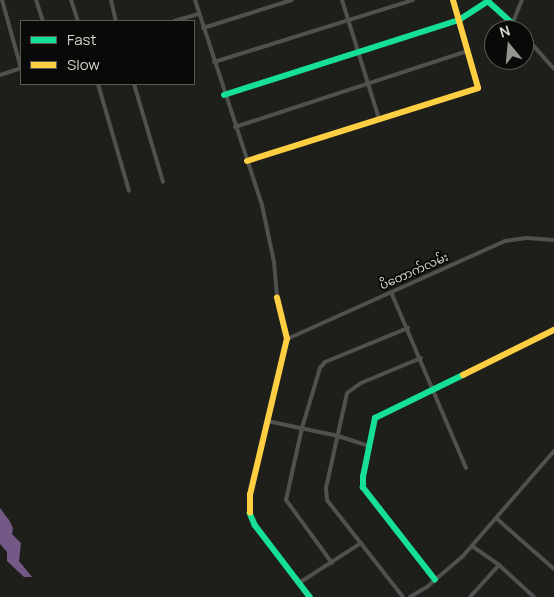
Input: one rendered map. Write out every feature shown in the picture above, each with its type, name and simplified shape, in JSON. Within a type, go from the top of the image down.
[{"type":"street","points":[[2,0],[20,64]]},
{"type":"street","points":[[36,0],[43,20]]},
{"type":"street","points":[[71,0],[78,20]]},
{"type":"street","points":[[111,0],[116,20]]},
{"type":"street","points":[[195,0],[224,95],[262,204],[274,262],[277,298],[287,339],[250,495],[250,512],[255,525],[310,597]]},
{"type":"street","points":[[203,28],[292,0]]},
{"type":"street","points":[[342,0],[379,118]]},
{"type":"street","points":[[214,62],[413,0]]},
{"type":"street","points":[[247,161],[478,88],[453,0]]},
{"type":"street","points":[[514,20],[522,0]]},
{"type":"street","points":[[224,95],[459,20],[488,1],[511,20]]},
{"type":"street","points":[[178,20],[199,14]]},
{"type":"street","points":[[534,46],[554,69]]},
{"type":"street","points":[[235,127],[468,51]]},
{"type":"street","points":[[0,75],[20,68]]},
{"type":"street","points":[[98,85],[129,191]]},
{"type":"street","points":[[134,85],[163,182]]},
{"type":"street","name":"ပိတောက်လမ်း","points":[[287,339],[505,241],[527,238],[554,240]]},
{"type":"street","points":[[391,292],[435,390],[466,468]]},
{"type":"street","points":[[332,563],[286,500],[302,428],[320,368],[325,362],[408,328]]},
{"type":"street","points":[[435,580],[363,488],[363,477],[375,418],[554,330]]},
{"type":"street","points":[[403,597],[328,500],[326,488],[347,393],[360,383],[421,358]]},
{"type":"street","points":[[267,421],[338,436],[370,446]]},
{"type":"street","points":[[410,597],[435,580],[472,546],[554,452]]},
{"type":"street","points":[[496,518],[554,569]]},
{"type":"street","points":[[299,583],[361,543]]},
{"type":"street","points":[[472,546],[499,565],[534,597]]},
{"type":"street","points":[[470,597],[499,565]]},
{"type":"shaded area","points":[[0,508],[13,528],[12,534],[21,543],[19,561],[32,577],[24,577],[7,561],[7,552],[0,544]]},
{"type":"traffic: fast","points":[[224,95],[459,20],[488,1],[509,20]]},
{"type":"traffic: fast","points":[[435,580],[363,488],[363,477],[375,418],[463,375]]},
{"type":"traffic: fast","points":[[250,513],[255,525],[310,597]]},
{"type":"traffic: slow","points":[[247,161],[478,88],[453,0]]},
{"type":"traffic: slow","points":[[250,513],[250,495],[287,339],[277,298]]},
{"type":"traffic: slow","points":[[463,375],[554,330]]}]
